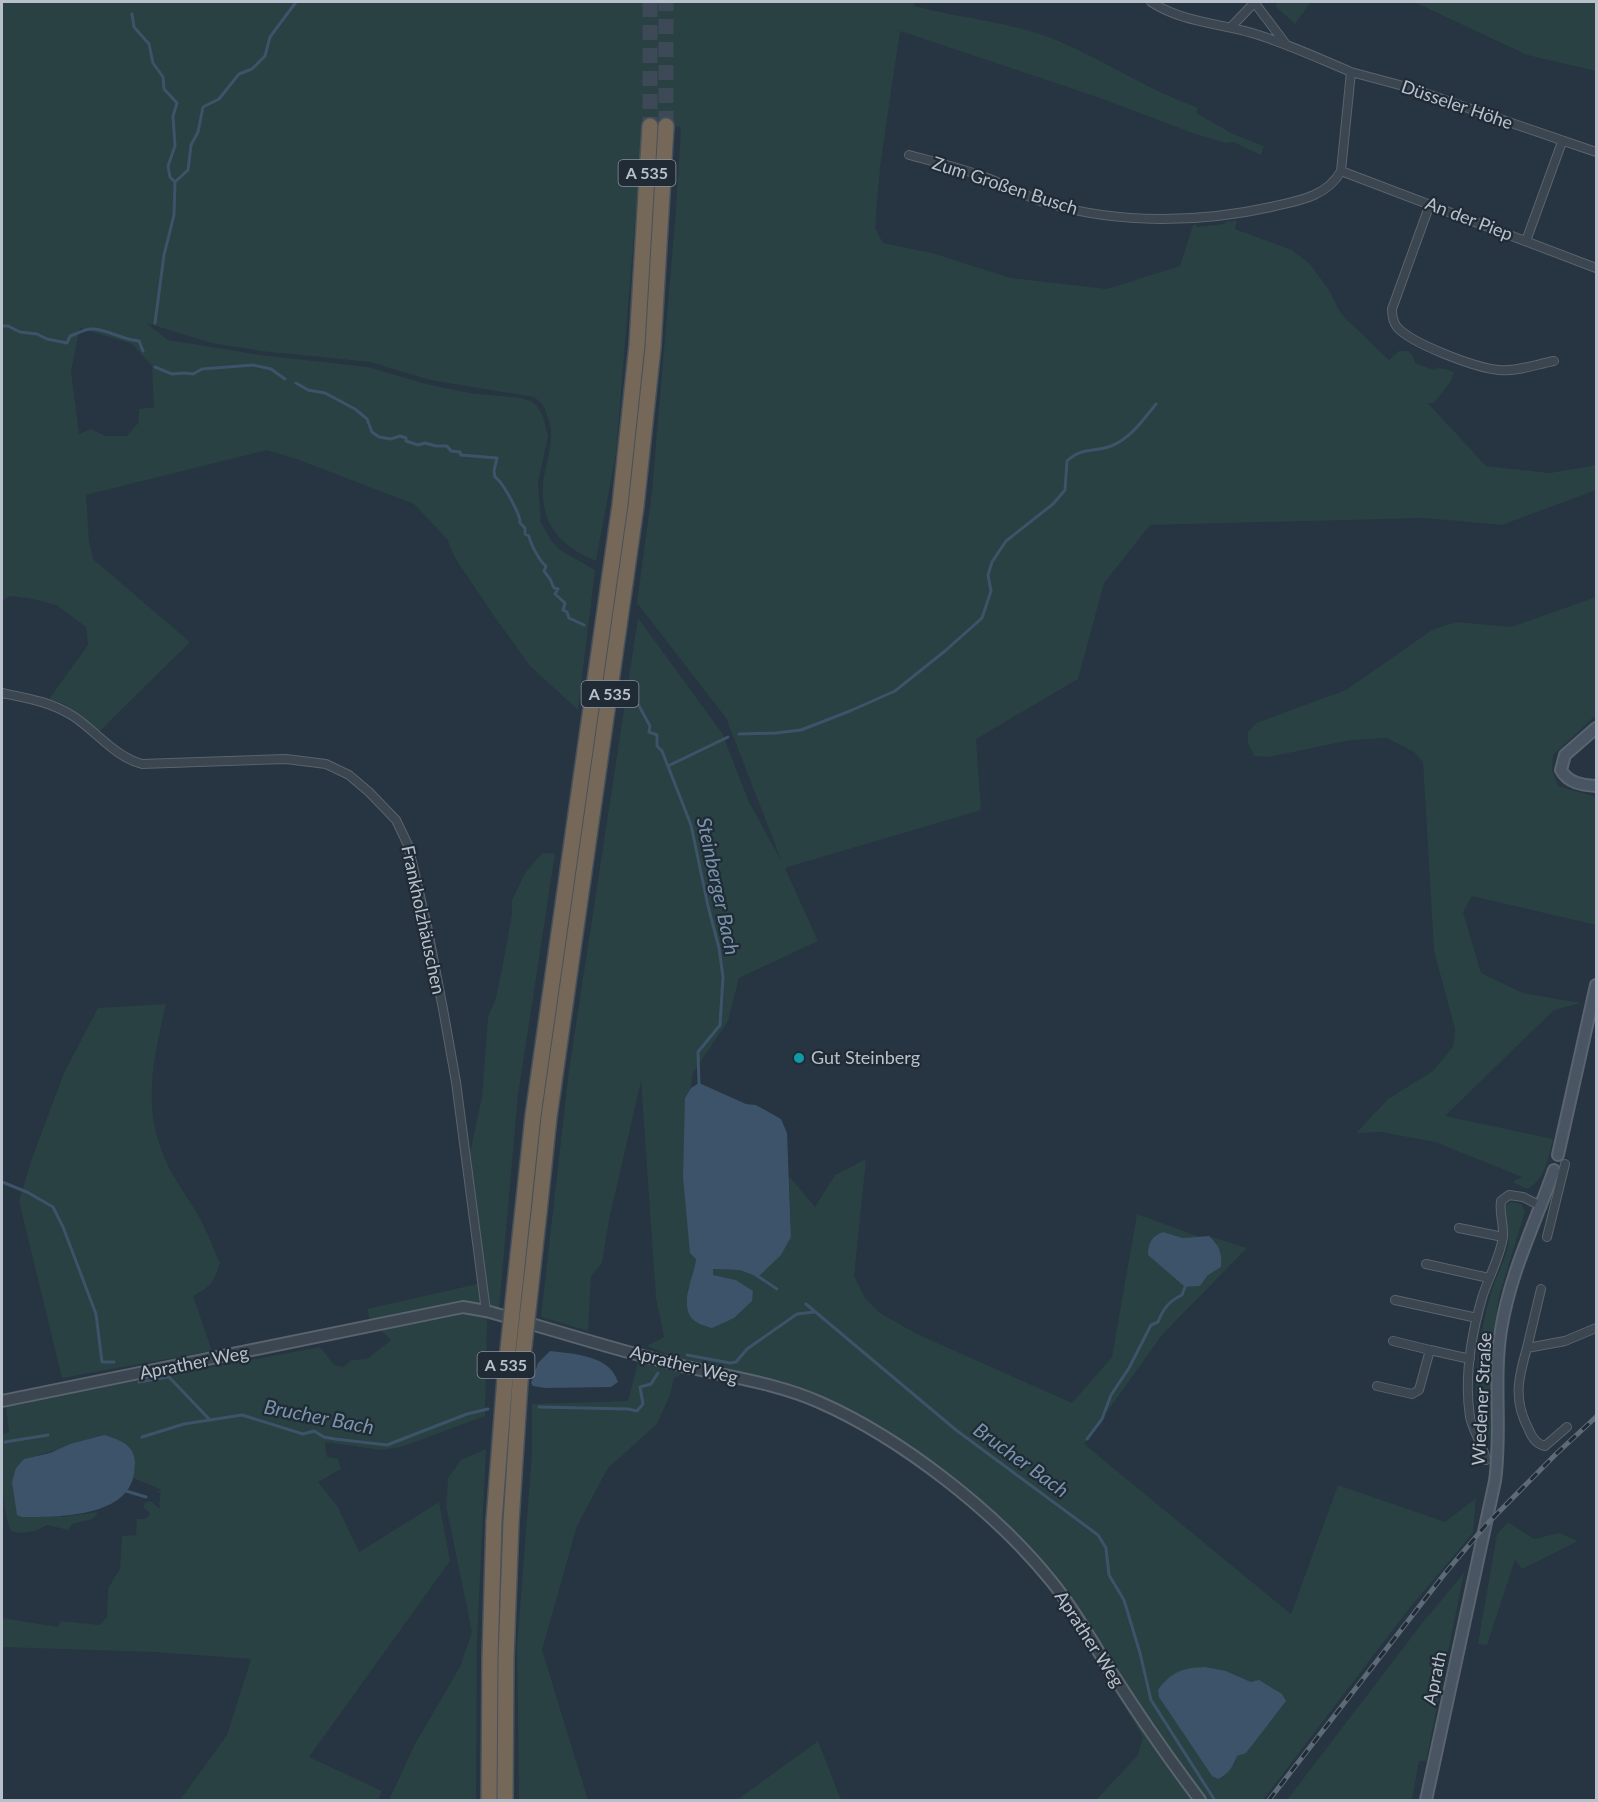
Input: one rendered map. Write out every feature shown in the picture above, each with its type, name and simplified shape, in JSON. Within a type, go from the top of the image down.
[{"type":"highway","name":"A 535","points":[[489,1800],[494,1521],[505,1378],[533,1116],[620,505],[637,345],[650,126]]},
{"type":"highway","name":"A 535","points":[[505,1800],[506,1658],[511,1522],[520,1382],[552,1095],[636,506],[653,347],[666,126]]},
{"type":"main road","points":[[1596,728],[1565,755],[1560,770],[1567,779],[1596,786]]},
{"type":"main road","points":[[1562,1160],[1595,1002],[1596,985]]},
{"type":"main road","name":"Wiedener Straße","points":[[1476,1562],[1497,1466],[1497,1383],[1501,1330],[1517,1264],[1541,1206],[1558,1174]]},
{"type":"main road","name":"Aprath","points":[[1426,1800],[1476,1562]]},
{"type":"street","name":"Düsseler Höhe","points":[[1151,2],[1182,18],[1231,27],[1286,44],[1351,72],[1427,94],[1596,152]]},
{"type":"street","points":[[1231,27],[1254,2],[1286,44]]},
{"type":"street","points":[[1341,171],[1351,72]]},
{"type":"street","points":[[1526,241],[1562,142]]},
{"type":"street","name":"Zum Großen Busch","points":[[909,155],[964,170],[1048,204],[1101,216],[1128,218],[1183,217],[1256,210],[1317,194],[1332,184],[1341,171]]},
{"type":"street","name":"An der Piep","points":[[1341,171],[1596,268]]},
{"type":"street","points":[[1431,204],[1392,309],[1392,317],[1396,326],[1420,343],[1489,368],[1514,369],[1554,361]]},
{"type":"street","name":"Frankholzhäuschen","points":[[2,693],[52,705],[73,717],[122,755],[142,764],[286,759],[326,764],[349,775],[396,820],[408,844],[445,1019],[456,1082],[486,1311]]},
{"type":"street","points":[[1547,1237],[1562,1160]]},
{"type":"street","name":"Wiedener Straße","points":[[1486,1460],[1484,1448],[1474,1431],[1471,1418],[1470,1359],[1477,1318],[1503,1237],[1499,1210],[1501,1201],[1509,1195],[1522,1197],[1541,1206]]},
{"type":"street","points":[[1459,1228],[1503,1237]]},
{"type":"street","points":[[1426,1264],[1489,1278]]},
{"type":"street","points":[[1541,1289],[1519,1379],[1518,1404],[1535,1442],[1545,1446],[1568,1427]]},
{"type":"street","name":"Wiedener Straße","points":[[1395,1300],[1477,1318]]},
{"type":"street","name":"Aprather Weg","points":[[2,1401],[463,1307],[486,1311],[670,1364],[769,1385],[797,1394],[819,1402],[858,1422],[909,1454],[982,1510],[1031,1558],[1073,1611],[1152,1735],[1200,1800]]},
{"type":"street","points":[[1527,1348],[1565,1341],[1596,1328]]},
{"type":"street","name":"Wiedener Straße","points":[[1394,1341],[1470,1359]]},
{"type":"street","points":[[1377,1386],[1412,1394],[1419,1390],[1430,1350]]},
{"type":"green space","points":[[2,2],[915,2],[912,11],[914,6],[989,21],[1061,42],[1198,108],[1196,113],[1233,134],[1264,146],[1261,155],[1233,142],[1225,143],[1195,134],[1103,99],[900,31],[880,167],[875,228],[883,243],[932,253],[1011,278],[1107,289],[1180,266],[1193,225],[1196,224],[1197,227],[1225,224],[1225,222],[1237,220],[1235,229],[1292,250],[1310,264],[1329,290],[1341,314],[1389,360],[1399,351],[1408,351],[1415,363],[1434,370],[1436,368],[1446,369],[1454,372],[1451,381],[1434,403],[1428,403],[1486,466],[1550,473],[1596,465],[1596,490],[1502,525],[1423,518],[1150,525],[1104,583],[1078,679],[976,739],[981,810],[785,868],[818,941],[739,978],[728,1021],[693,1073],[691,1088],[685,1098],[696,1258],[695,1273],[687,1291],[736,1280],[713,1275],[713,1269],[740,1270],[758,1276],[791,1237],[789,1176],[815,1207],[835,1175],[866,1159],[854,1276],[865,1298],[880,1313],[917,1334],[1072,1403],[1112,1357],[1137,1214],[1200,1237],[1183,1238],[1163,1232],[1148,1255],[1185,1287],[1200,1286],[1208,1275],[1217,1243],[1209,1236],[1247,1248],[1162,1335],[1084,1444],[1291,1614],[1338,1485],[1445,1522],[1476,1498],[1473,1533],[1408,1610],[1263,1800],[1096,1800],[1138,1755],[1143,1737],[1089,1648],[1116,1663],[1052,1571],[960,1483],[894,1436],[820,1396],[691,1364],[647,1346],[664,1337],[656,1298],[641,1081],[609,1220],[602,1263],[591,1276],[588,1331],[541,1317],[569,1070],[638,618],[722,733],[749,802],[782,862],[726,718],[637,603],[652,491],[681,127],[643,124],[616,453],[596,561],[563,541],[549,522],[543,498],[543,483],[551,441],[550,424],[544,407],[533,397],[430,380],[370,362],[261,351],[212,343],[146,323],[168,340],[260,355],[368,367],[426,384],[470,393],[521,398],[537,406],[543,416],[548,436],[538,483],[541,522],[550,539],[560,550],[595,570],[578,710],[530,666],[455,558],[447,539],[414,504],[267,450],[86,495],[89,541],[93,559],[190,642],[99,732],[64,704],[49,699],[88,645],[86,627],[56,605],[10,596],[2,601]],"holes":[[[80,328],[132,344],[152,366],[154,407],[139,409],[139,422],[127,436],[106,436],[91,429],[79,434],[71,371]],[[1226,1671],[1251,1682],[1235,1763],[1223,1777],[1215,1778],[1160,1697]]]},
{"type":"green space","points":[[1278,2],[1311,2],[1295,24],[1275,6]]},
{"type":"green space","points":[[1414,2],[1596,2],[1596,71],[1527,55]]},
{"type":"green space","points":[[1596,597],[1596,715],[1553,755],[1552,770],[1558,786],[1596,797],[1596,925],[1472,896],[1463,912],[1481,973],[1523,993],[1581,1003],[1554,1010],[1445,1116],[1553,1139],[1548,1161],[1542,1174],[1527,1189],[1512,1182],[1522,1177],[1435,1142],[1381,1132],[1356,1133],[1388,1099],[1433,1071],[1453,1047],[1455,1029],[1434,951],[1423,762],[1414,752],[1387,738],[1351,740],[1269,757],[1254,756],[1248,743],[1248,732],[1256,723],[1346,690],[1432,630],[1456,622],[1511,627]]},
{"type":"green space","points":[[542,853],[555,854],[518,1095],[499,1309],[487,1317],[485,1416],[401,1447],[381,1450],[325,1442],[327,1457],[338,1459],[341,1469],[318,1482],[338,1507],[359,1552],[439,1502],[450,1561],[309,1757],[382,1791],[378,1800],[180,1800],[227,1735],[251,1659],[154,1652],[2,1647],[2,1618],[58,1627],[61,1621],[100,1625],[107,1617],[108,1588],[120,1569],[122,1536],[136,1535],[137,1519],[147,1518],[150,1513],[143,1507],[145,1502],[151,1501],[160,1509],[161,1494],[157,1491],[162,1490],[133,1478],[135,1458],[104,1435],[24,1459],[62,1517],[98,1512],[93,1519],[72,1524],[68,1530],[47,1525],[35,1531],[21,1533],[11,1531],[7,1521],[2,1484],[2,1434],[9,1432],[6,1405],[320,1347],[334,1365],[344,1367],[351,1360],[367,1359],[391,1340],[370,1320],[367,1309],[477,1284],[466,1171],[482,1097],[488,1017],[496,998],[512,914],[512,900],[525,873]]},
{"type":"green space","points":[[166,1004],[155,1058],[153,1113],[164,1157],[200,1219],[220,1263],[211,1283],[193,1296],[212,1351],[62,1378],[19,1201],[32,1158],[64,1073],[98,1008]]},
{"type":"green space","points":[[1511,1202],[1521,1204],[1525,1212],[1499,1296],[1489,1363],[1490,1440],[1478,1430],[1476,1396],[1478,1361],[1487,1310],[1507,1250],[1506,1205]]},
{"type":"green space","points":[[638,1362],[682,1374],[674,1378],[670,1395],[657,1424],[608,1468],[577,1526],[542,1650],[588,1800],[519,1800],[517,1647],[532,1453],[532,1404],[628,1401]]},
{"type":"green space","points":[[486,1449],[477,1641],[476,1800],[389,1800],[415,1744],[460,1667],[472,1632],[446,1506],[448,1478],[461,1460]]},
{"type":"green space","points":[[1508,1522],[1534,1539],[1559,1533],[1578,1541],[1522,1569],[1515,1560],[1487,1645],[1478,1644],[1497,1534]]},
{"type":"green space","points":[[1464,1573],[1426,1761],[1419,1761],[1412,1800],[1287,1800],[1423,1622]]},
{"type":"green space","points":[[818,1741],[841,1800],[737,1800]]},
{"type":"water","points":[[699,1083],[746,1104],[756,1105],[781,1119],[787,1133],[791,1237],[781,1255],[758,1277],[740,1270],[713,1269],[713,1275],[736,1280],[753,1291],[752,1301],[734,1318],[712,1328],[700,1324],[690,1316],[687,1302],[696,1259],[690,1253],[683,1177],[685,1098],[691,1088]]},
{"type":"water","points":[[1163,1232],[1183,1238],[1209,1236],[1220,1250],[1221,1267],[1208,1275],[1200,1286],[1185,1287],[1148,1255],[1151,1240]]},
{"type":"water","points":[[550,1351],[590,1357],[599,1361],[614,1373],[618,1382],[611,1387],[545,1388],[533,1386],[531,1383],[538,1363]]},
{"type":"water","points":[[104,1435],[120,1441],[133,1452],[134,1474],[127,1491],[116,1501],[86,1512],[51,1517],[17,1515],[12,1482],[16,1468],[24,1459]]},
{"type":"water","points":[[1205,1667],[1226,1671],[1251,1682],[1259,1680],[1282,1694],[1286,1701],[1246,1753],[1237,1756],[1230,1769],[1218,1779],[1212,1776],[1159,1697],[1158,1690],[1178,1672]]},
{"type":"waterway","points":[[155,323],[164,255],[174,215],[175,182],[188,170],[191,145],[198,132],[203,107],[219,99],[239,74],[252,69],[265,56],[270,37],[296,2]]},
{"type":"waterway","points":[[132,14],[134,27],[149,44],[153,63],[163,77],[164,89],[177,103],[173,116],[175,146],[168,166],[170,177],[175,182]]},
{"type":"waterway","name":"Steinberger Bach","points":[[2,326],[67,343],[70,336],[81,331],[99,330],[139,341],[143,351]]},
{"type":"waterway","name":"Steinberger Bach","points":[[155,367],[172,374],[193,374],[202,369],[253,365],[271,369],[285,379]]},
{"type":"waterway","name":"Steinberger Bach","points":[[296,383],[308,390],[325,393],[355,409],[367,419],[372,432],[379,437],[391,439],[400,436],[418,445],[425,443],[447,446],[451,451],[460,452],[461,455],[497,458],[495,477],[510,498],[518,513],[520,523],[525,528],[525,534],[529,536],[541,561],[546,566],[544,571],[554,588],[558,589],[555,594],[565,603],[563,610],[567,612],[569,618],[584,625]]},
{"type":"waterway","points":[[739,734],[801,730],[895,691],[982,618],[991,591],[988,575],[992,562],[1006,541],[1053,504],[1065,490],[1067,461],[1078,453],[1118,443],[1136,428],[1156,404]]},
{"type":"waterway","name":"Steinberger Bach","points":[[632,693],[650,726],[649,732],[657,735],[657,746],[662,751],[691,825],[719,948],[723,977],[720,1025],[698,1052],[699,1084]]},
{"type":"waterway","points":[[668,766],[728,737]]},
{"type":"waterway","points":[[2,1182],[27,1192],[53,1207],[63,1227],[96,1314],[102,1362],[114,1362]]},
{"type":"waterway","name":"Steinberger Bach","points":[[756,1275],[777,1289]]},
{"type":"waterway","points":[[1087,1439],[1102,1419],[1111,1395],[1129,1368],[1151,1325],[1158,1322],[1167,1306],[1182,1295],[1185,1287]]},
{"type":"waterway","name":"Brucher Bach","points":[[806,1304],[956,1430],[1098,1535],[1106,1548],[1109,1575],[1124,1600],[1151,1700],[1214,1799]]},
{"type":"waterway","name":"Brucher Bach","points":[[687,1355],[730,1363],[736,1362],[747,1349],[797,1314],[814,1312]]},
{"type":"waterway","name":"Brucher Bach","points":[[539,1407],[637,1411],[643,1404],[640,1387],[651,1384],[658,1373]]},
{"type":"waterway","points":[[139,1382],[169,1377],[210,1420]]},
{"type":"waterway","name":"Brucher Bach","points":[[142,1437],[184,1424],[242,1415],[303,1434],[314,1431],[324,1437],[387,1445],[467,1414],[488,1409]]},
{"type":"waterway","name":"Brucher Bach","points":[[5,1442],[48,1435]]},
{"type":"waterway","points":[[126,1491],[146,1497]]},
{"type":"tunnel","points":[[650,2],[650,126]]},
{"type":"tunnel","points":[[666,2],[666,126]]},
{"type":"railway","points":[[1269,1800],[1446,1572],[1485,1526],[1596,1417]]},
{"type":"place","name":"Gut Steinberg","points":[[799,1058]]}]
